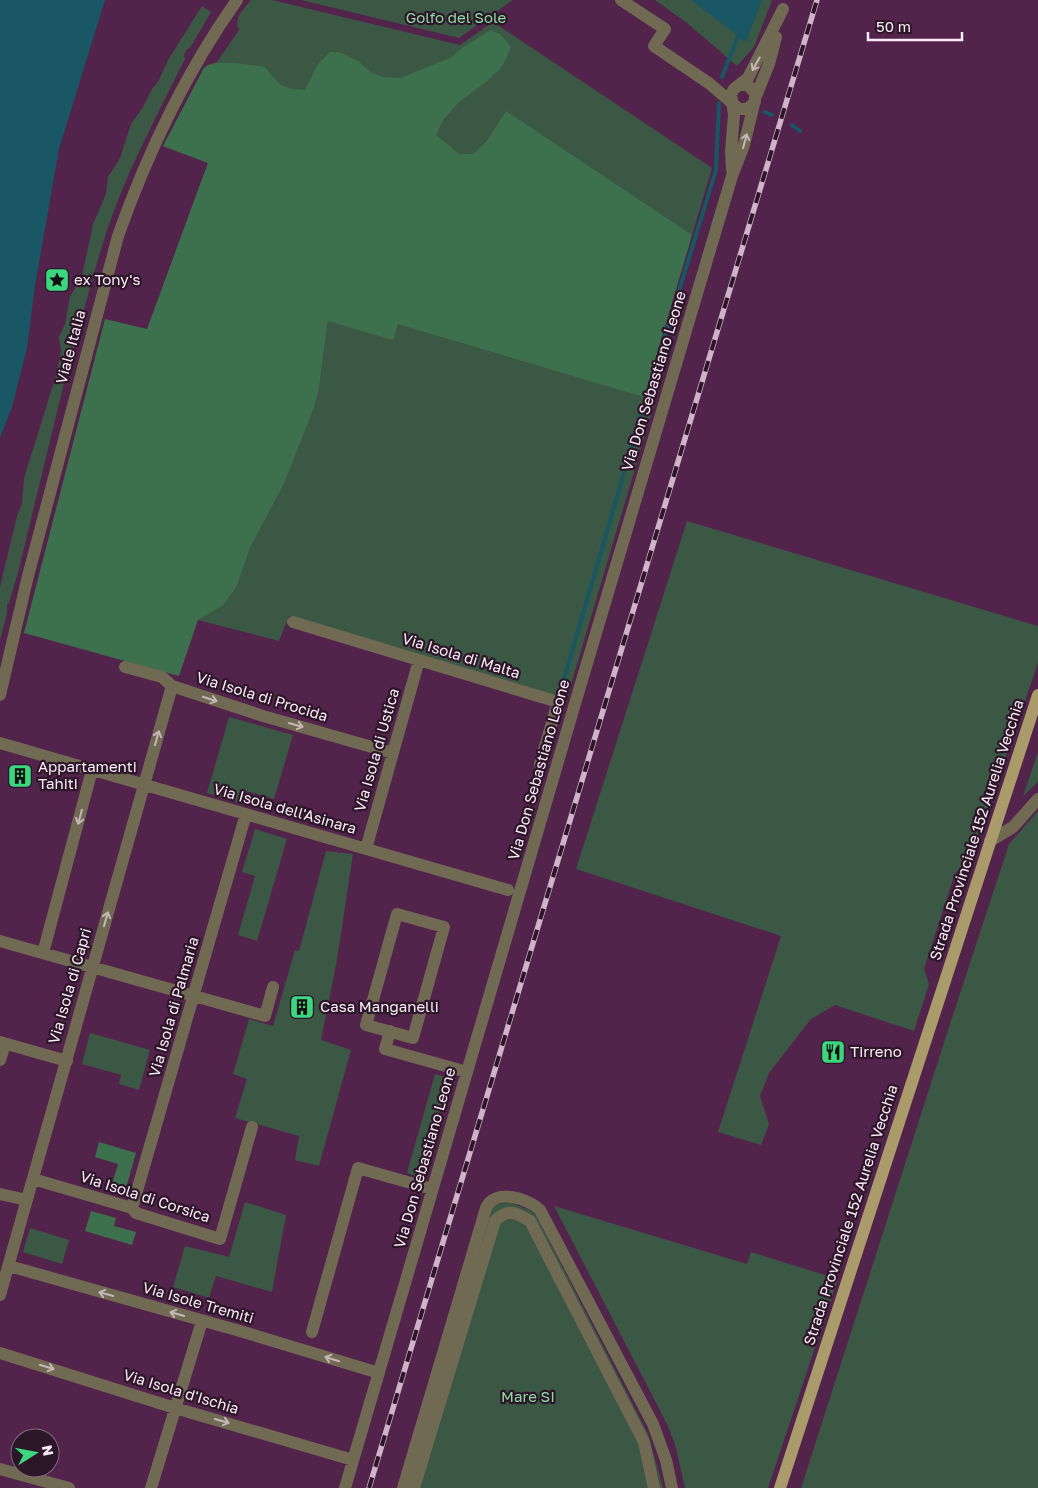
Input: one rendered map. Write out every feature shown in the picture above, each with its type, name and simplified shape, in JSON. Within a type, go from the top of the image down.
[{"type":"main road","name":"Strada Provinciale 152 Aurelia Vecchia","points":[[780,1488],[1038,695]]},
{"type":"street","name":"Viale Italia","points":[[0,695],[28,576],[118,236],[131,200],[162,130],[206,48],[237,0]]},
{"type":"street","points":[[621,0],[665,29],[654,46],[710,84],[735,106],[743,110],[751,107],[755,100],[751,87],[710,84]]},
{"type":"street","name":"Via Don Sebastiano Leone","points":[[732,176],[732,94],[748,78],[785,5]]},
{"type":"street","name":"Via Don Sebastiano Leone","points":[[345,1488],[732,176],[744,145],[755,100],[768,64],[785,5]]},
{"type":"street","name":"Via Isola di Malta","points":[[293,622],[558,702],[540,764]]},
{"type":"street","name":"Via Isola di Ustica","points":[[366,849],[420,660]]},
{"type":"street","name":"Via Isola di Procida","points":[[125,667],[162,677],[172,686],[263,716],[393,753]]},
{"type":"street","name":"Via Isola di Capri","points":[[0,1295],[172,686]]},
{"type":"street","name":"Via Isola dell'Asinara","points":[[0,743],[508,890]]},
{"type":"street","points":[[43,953],[92,770]]},
{"type":"street","points":[[990,840],[1013,828],[1038,799]]},
{"type":"street","name":"Via Isola di Palmaria","points":[[132,1208],[246,814]]},
{"type":"street","points":[[397,914],[444,927],[413,1038],[390,1031],[366,1025],[397,914]]},
{"type":"street","points":[[0,941],[266,1016],[274,987]]},
{"type":"street","points":[[390,1031],[385,1049],[467,1072]]},
{"type":"street","points":[[0,1060],[2,1043],[67,1061]]},
{"type":"street","name":"Via Isola di Corsica","points":[[34,1179],[132,1208],[136,1214],[220,1239],[252,1127]]},
{"type":"street","points":[[312,1332],[358,1168],[432,1189]]},
{"type":"street","points":[[0,1194],[28,1200]]},
{"type":"street","points":[[403,1488],[486,1208],[490,1200],[500,1196],[508,1196],[526,1202],[540,1210],[653,1424],[666,1460],[672,1488]]},
{"type":"street","points":[[414,1488],[495,1221],[506,1212],[513,1212],[530,1221],[639,1433],[646,1448],[654,1488]]},
{"type":"street","name":"Via Isole Tremiti","points":[[9,1266],[202,1320],[378,1373]]},
{"type":"street","points":[[152,1488],[202,1320]]},
{"type":"street","name":"Via Isola d'Ischia","points":[[0,1353],[175,1408],[353,1460]]},
{"type":"street","points":[[0,1469],[69,1488]]},
{"type":"green space","points":[[251,0],[272,0],[460,45],[493,22],[712,168],[644,397],[655,401],[568,695],[562,698],[289,616],[279,641],[198,620],[237,586],[250,548],[284,484],[319,389],[328,321],[168,273],[208,163],[163,146],[204,68],[217,62],[239,30],[238,18]]},
{"type":"green space","name":"Golfo del Sole","points":[[301,0],[513,0],[459,38]]},
{"type":"green space","points":[[655,0],[772,0],[754,47],[737,66],[687,23]]},
{"type":"green space","points":[[202,6],[211,12],[184,55],[185,59],[129,174],[106,233],[67,378],[65,379],[18,573],[7,605],[7,614],[0,640],[0,587],[17,516],[22,503],[24,478],[57,372],[61,351],[59,337],[65,324],[70,297],[82,276],[93,224],[106,194],[108,177],[120,158],[131,124],[143,107],[152,89],[158,82],[168,60]]},
{"type":"green space","points":[[687,521],[1038,626],[1038,663],[969,863],[955,873],[924,969],[929,984],[914,1031],[835,1005],[811,1019],[769,1073],[760,1096],[769,1124],[761,1145],[718,1132],[781,936],[576,869]]},
{"type":"green space","points":[[229,717],[293,735],[274,799],[246,791],[243,804],[207,793]]},
{"type":"green space","points":[[1038,752],[1038,782],[1023,796]]},
{"type":"green space","points":[[1038,811],[1038,1488],[801,1488],[1009,844]]},
{"type":"green space","points":[[255,829],[287,839],[257,941],[238,935],[255,876],[242,872]]},
{"type":"green space","points":[[326,851],[353,854],[337,960],[321,1040],[351,1050],[319,1166],[295,1160],[299,1136],[235,1118],[247,1079],[233,1074],[249,1019],[273,1026],[295,950],[299,951]]},
{"type":"green space","points":[[90,1033],[150,1050],[139,1090],[119,1084],[121,1075],[82,1064]]},
{"type":"green space","points":[[435,1074],[450,1078],[422,1178],[407,1173]]},
{"type":"green space","points":[[245,1202],[286,1215],[272,1292],[216,1276],[209,1298],[173,1287],[185,1246],[229,1257]]},
{"type":"green space","name":"Mare SI","points":[[509,1202],[530,1210],[536,1215],[648,1434],[663,1488],[406,1488],[489,1211],[495,1205]]},
{"type":"green space","points":[[554,1206],[747,1264],[751,1252],[838,1279],[768,1488],[685,1488],[675,1444],[667,1424]]},
{"type":"green space","points":[[30,1228],[69,1240],[62,1264],[23,1252]]},
{"type":"shaded area","points":[[0,0],[105,0],[59,149],[35,286],[27,348],[12,407],[0,438]]},
{"type":"shaded area","points":[[691,0],[762,0],[746,42]]},
{"type":"shaded area","points":[[491,30],[500,34],[511,47],[504,63],[486,82],[459,102],[443,120],[436,135],[459,154],[473,154],[486,142],[506,111],[692,235],[644,397],[398,324],[393,340],[328,321],[319,389],[314,407],[284,484],[250,548],[237,586],[223,605],[198,620],[179,676],[24,633],[105,319],[147,329],[208,163],[163,146],[204,68],[216,63],[265,67],[281,85],[291,89],[305,90],[318,64],[330,52],[339,52],[358,61],[372,73],[383,77],[401,78],[452,57],[462,48]]},
{"type":"shaded area","points":[[99,1142],[136,1153],[124,1195],[110,1190],[118,1164],[95,1157]]},
{"type":"shaded area","points":[[91,1211],[116,1218],[114,1226],[136,1232],[132,1245],[85,1231]]},
{"type":"waterway","points":[[722,77],[738,36]]},
{"type":"waterway","points":[[562,686],[637,428],[716,170],[719,103]]},
{"type":"waterway","points":[[765,112],[772,115]]},
{"type":"waterway","points":[[792,125],[800,131]]},
{"type":"railway","points":[[369,1488],[817,0]]},
{"type":"place","name":"ex Tony's","points":[[57,280]]},
{"type":"place","name":"Appartamenti Tahiti","points":[[20,776]]},
{"type":"place","name":"Casa Manganelli","points":[[302,1007]]},
{"type":"place","name":"Tirreno","points":[[833,1052]]}]
